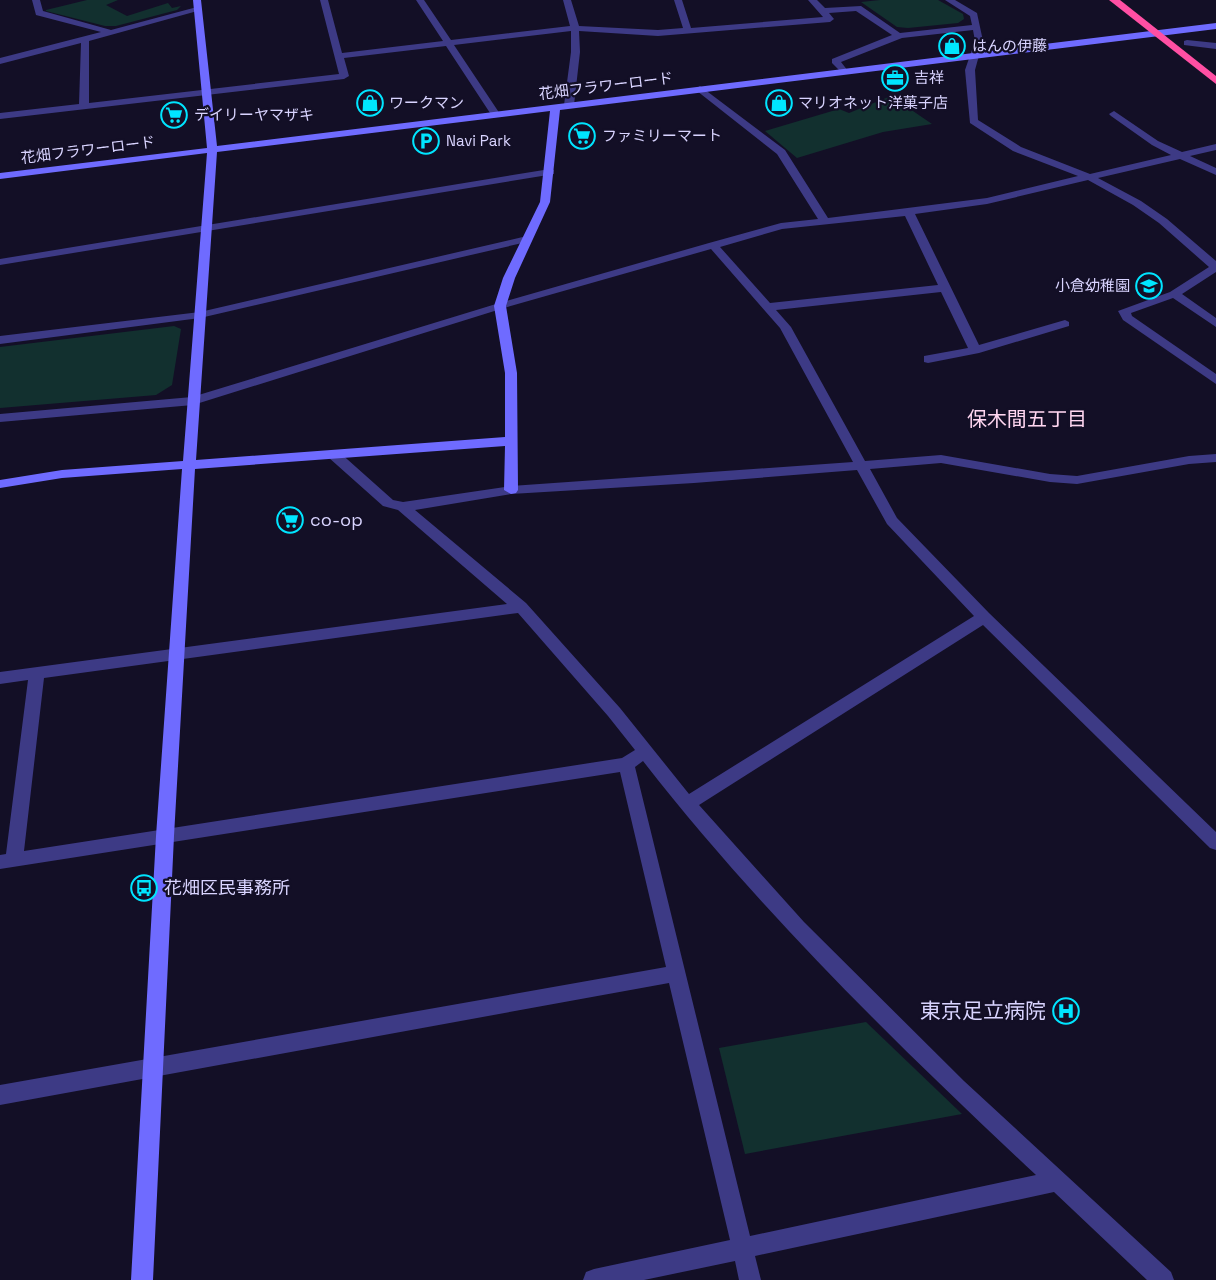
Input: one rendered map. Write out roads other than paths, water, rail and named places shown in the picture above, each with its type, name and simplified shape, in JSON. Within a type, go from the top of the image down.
[{"type":"highway","points":[[1114,0],[1216,81]]},
{"type":"highway","points":[[1167,27],[1202,54]]},
{"type":"street","points":[[36,0],[39,13],[110,32]]},
{"type":"street","points":[[0,116],[344,76],[324,0]]},
{"type":"street","points":[[420,0],[495,114]]},
{"type":"street","points":[[567,0],[574,28],[576,52],[569,105]]},
{"type":"street","points":[[678,0],[688,31]]},
{"type":"street","points":[[339,56],[574,28],[658,33],[830,19],[812,0]]},
{"type":"street","points":[[949,0],[974,15],[979,41],[970,70],[973,121],[1017,149],[1089,177],[1137,203],[1202,252],[1216,267],[1174,294],[1124,311],[1127,318],[1216,380]]},
{"type":"street","points":[[0,61],[110,32],[197,5],[212,150],[165,836],[142,1280]]},
{"type":"street","points":[[823,12],[858,8],[899,36]]},
{"type":"street","name":"花畑フラワーロード","points":[[0,176],[1154,33],[1167,27],[1216,26]]},
{"type":"street","points":[[843,71],[836,61],[899,36],[917,32],[975,27]]},
{"type":"street","points":[[84,107],[85,39]]},
{"type":"street","points":[[1187,43],[1216,46]]},
{"type":"street","points":[[700,89],[781,152],[825,221]]},
{"type":"street","points":[[511,490],[511,373],[500,306],[509,278],[538,221],[545,202],[556,107]]},
{"type":"street","points":[[1114,114],[1155,143],[1216,172]]},
{"type":"street","points":[[0,418],[193,401],[500,306],[781,226],[987,201],[1216,147]]},
{"type":"street","points":[[0,262],[550,172]]},
{"type":"street","points":[[909,212],[975,350]]},
{"type":"street","points":[[0,340],[200,315],[527,239]]},
{"type":"street","points":[[713,245],[785,327],[892,521],[984,617],[1216,843]]},
{"type":"street","points":[[1202,252],[1216,249]]},
{"type":"street","points":[[768,307],[945,288]]},
{"type":"street","points":[[1174,294],[1216,323]]},
{"type":"street","points":[[928,359],[975,350],[1065,324]]},
{"type":"street","points":[[0,484],[62,474],[511,441]]},
{"type":"street","points":[[333,454],[388,503],[403,507],[511,490],[694,479],[941,459],[1050,478],[1077,480],[1189,460],[1216,458]]},
{"type":"street","points":[[403,507],[521,607],[614,712],[644,752],[798,928],[957,1088],[1163,1280]]},
{"type":"street","points":[[0,678],[521,607]]},
{"type":"street","points":[[688,802],[984,617]]},
{"type":"street","points":[[37,672],[7,861],[626,764],[644,752]]},
{"type":"street","points":[[626,764],[750,1280]]},
{"type":"street","points":[[0,1095],[675,974]]},
{"type":"street","points":[[594,1280],[1058,1181]]},
{"type":"place","name":"はんの伊藤","points":[[952,46]]},
{"type":"place","name":"吉祥","points":[[895,78]]},
{"type":"place","name":"ワークマン","points":[[370,103]]},
{"type":"place","name":"マリオネット洋菓子店","points":[[779,103]]},
{"type":"place","name":"デイリーヤマザキ","points":[[174,115]]},
{"type":"place","name":"ファミリーマート","points":[[582,136]]},
{"type":"place","name":"Navi Park","points":[[426,141]]},
{"type":"place","name":"小倉幼稚園","points":[[1149,286]]},
{"type":"place","name":"co-op","points":[[290,520]]},
{"type":"place","name":"花畑区民事務所","points":[[144,888]]},
{"type":"place","name":"東京足立病院","points":[[1066,1011]]},
{"type":"district","name":"保木間五丁目","points":[[1027,419]]}]
